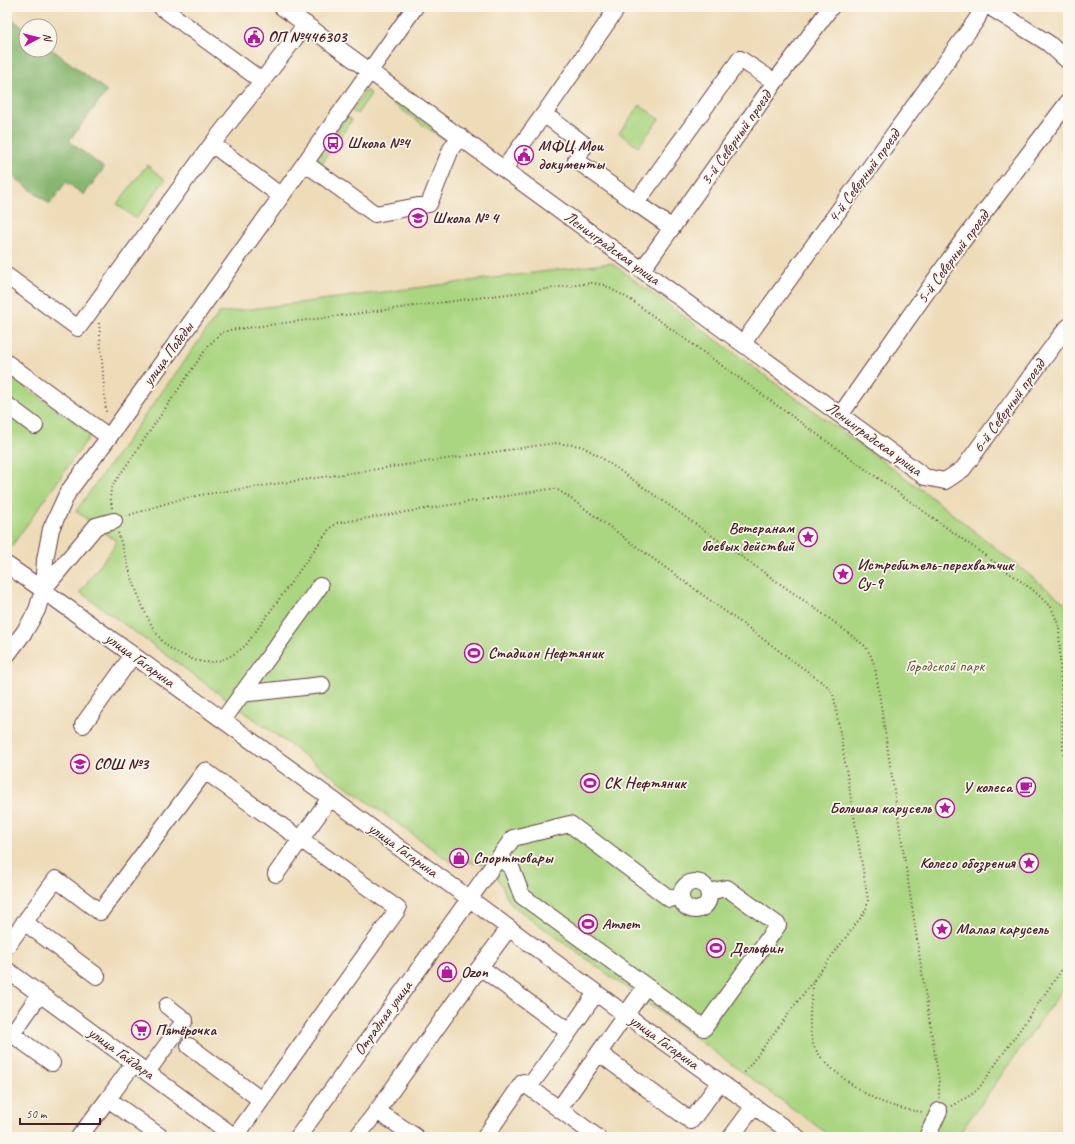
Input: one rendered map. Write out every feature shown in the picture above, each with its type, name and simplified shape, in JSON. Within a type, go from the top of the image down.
[{"type":"street","points":[[161,7],[262,81]]},
{"type":"street","name":"Ленинградская улица","points":[[282,7],[841,414],[925,477],[945,481]]},
{"type":"street","name":"улица Победы","points":[[7,655],[37,610],[43,590],[45,560],[51,529],[68,492],[109,437],[415,7]]},
{"type":"street","points":[[504,169],[618,7]]},
{"type":"street","name":"3-й Северный проезд","points":[[642,270],[775,82],[832,7]]},
{"type":"street","name":"4-й Северный проезд","points":[[743,343],[977,19],[982,7]]},
{"type":"street","points":[[990,7],[1048,43],[1068,61]]},
{"type":"street","points":[[7,276],[78,328],[212,144],[306,24]]},
{"type":"street","points":[[636,202],[740,59],[775,82]]},
{"type":"street","name":"5-й Северный проезд","points":[[841,414],[961,243],[1068,102]]},
{"type":"street","points":[[544,114],[585,144],[576,160],[672,228]]},
{"type":"street","points":[[305,163],[375,214],[429,204],[452,149],[460,136]]},
{"type":"street","points":[[212,144],[281,196]]},
{"type":"street","name":"6-й Северный проезд","points":[[945,481],[963,469],[1068,327]]},
{"type":"street","points":[[7,363],[109,437]]},
{"type":"street","points":[[7,405],[35,426]]},
{"type":"street","points":[[43,590],[96,526],[114,520]]},
{"type":"street","name":"улица Гагарина","points":[[7,565],[134,655],[626,1015],[797,1137]]},
{"type":"street","points":[[223,720],[320,586]]},
{"type":"street","points":[[83,725],[134,655]]},
{"type":"street","points":[[241,694],[322,685]]},
{"type":"street","points":[[7,946],[56,879],[100,912],[205,771],[398,909],[235,1137]]},
{"type":"street","points":[[276,874],[330,798]]},
{"type":"street","name":"Отрадная улица","points":[[298,1137],[513,838],[570,824],[670,898],[680,897],[683,888],[690,882],[699,882],[708,892],[727,888],[778,925],[704,1028],[646,986]]},
{"type":"street","points":[[499,857],[511,868],[522,896],[646,986],[560,1109]]},
{"type":"street","points":[[24,922],[97,976]]},
{"type":"street","points":[[357,1137],[509,928]]},
{"type":"street","points":[[480,968],[569,1032]]},
{"type":"street","name":"улица Гайдара","points":[[7,971],[235,1137]]},
{"type":"street","points":[[529,1087],[596,993]]},
{"type":"street","points":[[40,994],[12,1034],[52,1063]]},
{"type":"street","points":[[79,1137],[108,1099],[185,1020],[167,1006]]},
{"type":"street","points":[[189,1046],[262,1100]]},
{"type":"street","points":[[599,1054],[691,1121],[720,1082]]},
{"type":"street","points":[[485,1137],[523,1082],[597,1137]]},
{"type":"street","points":[[108,1099],[161,1137]]},
{"type":"street","points":[[731,1137],[754,1106]]},
{"type":"street","points":[[377,1111],[416,1137]]},
{"type":"street","points":[[927,1137],[939,1111]]},
{"type":"path","points":[[744,1073],[867,907],[868,900],[834,697],[831,690],[561,491],[550,489],[337,523],[330,528],[246,645],[226,659],[213,662],[202,662],[183,655],[166,645],[157,633],[137,592],[114,520],[110,494],[114,485],[208,346],[221,333],[238,329],[592,283],[604,285],[631,300],[925,511],[1033,590],[1051,607],[1059,626],[1068,888]]},
{"type":"path","points":[[97,302],[106,412]]},
{"type":"path","points":[[114,520],[174,501],[200,495],[555,443],[581,446],[599,456],[826,616],[865,646],[875,667],[940,1080],[939,1111]]},
{"type":"path","points":[[814,980],[810,1016],[813,1043],[815,1049],[829,1066],[858,1089],[882,1102],[913,1110],[939,1111],[972,1095],[979,1088],[1068,961]]},
{"type":"green space","points":[[7,15],[18,24],[18,58],[58,58],[58,54],[107,91],[69,141],[104,168],[84,195],[66,182],[50,204],[7,172]]},
{"type":"green space","points":[[384,89],[447,135],[447,142],[388,100],[382,93]]},
{"type":"green space","points":[[366,90],[371,94],[357,114],[352,111]]},
{"type":"green space","points":[[640,105],[659,119],[638,147],[619,133]]},
{"type":"green space","points":[[347,117],[352,120],[339,139],[334,135]]},
{"type":"green space","points":[[325,148],[330,151],[319,168],[314,164]]},
{"type":"green space","points":[[147,165],[165,180],[136,219],[117,204]]},
{"type":"green space","name":"Городской парк","points":[[611,263],[926,493],[1066,604],[1068,637],[1068,982],[957,1137],[832,1137],[512,905],[494,872],[489,868],[477,863],[449,861],[80,592],[117,542],[76,511],[219,313]]},
{"type":"green space","points":[[7,374],[91,434],[9,550],[7,549]]},
{"type":"place","name":"ОП №446303","points":[[254,37]]},
{"type":"place","name":"Школа №4","points":[[333,143]]},
{"type":"place","name":"МФЦ Мои документы","points":[[524,155]]},
{"type":"place","name":"Школа № 4","points":[[418,218]]},
{"type":"place","name":"Ветеранам боевых действий","points":[[808,537]]},
{"type":"place","name":"Истребитель-перехватчик Су-9","points":[[843,574]]},
{"type":"place","name":"Стадион Нефтяник","points":[[474,653]]},
{"type":"place","name":"СОШ №3","points":[[80,764]]},
{"type":"place","name":"СК Нефтяник","points":[[590,783]]},
{"type":"place","name":"У колеса","points":[[1026,787]]},
{"type":"place","name":"Большая карусель","points":[[945,808]]},
{"type":"place","name":"Спорттовары","points":[[459,858]]},
{"type":"place","name":"Колесо обозрения","points":[[1029,863]]},
{"type":"place","name":"Атлет","points":[[588,924]]},
{"type":"place","name":"Малая карусель","points":[[942,929]]},
{"type":"place","name":"Дельфин","points":[[716,948]]},
{"type":"place","name":"Ozon","points":[[447,972]]},
{"type":"place","name":"Пятёрочка","points":[[141,1030]]}]
